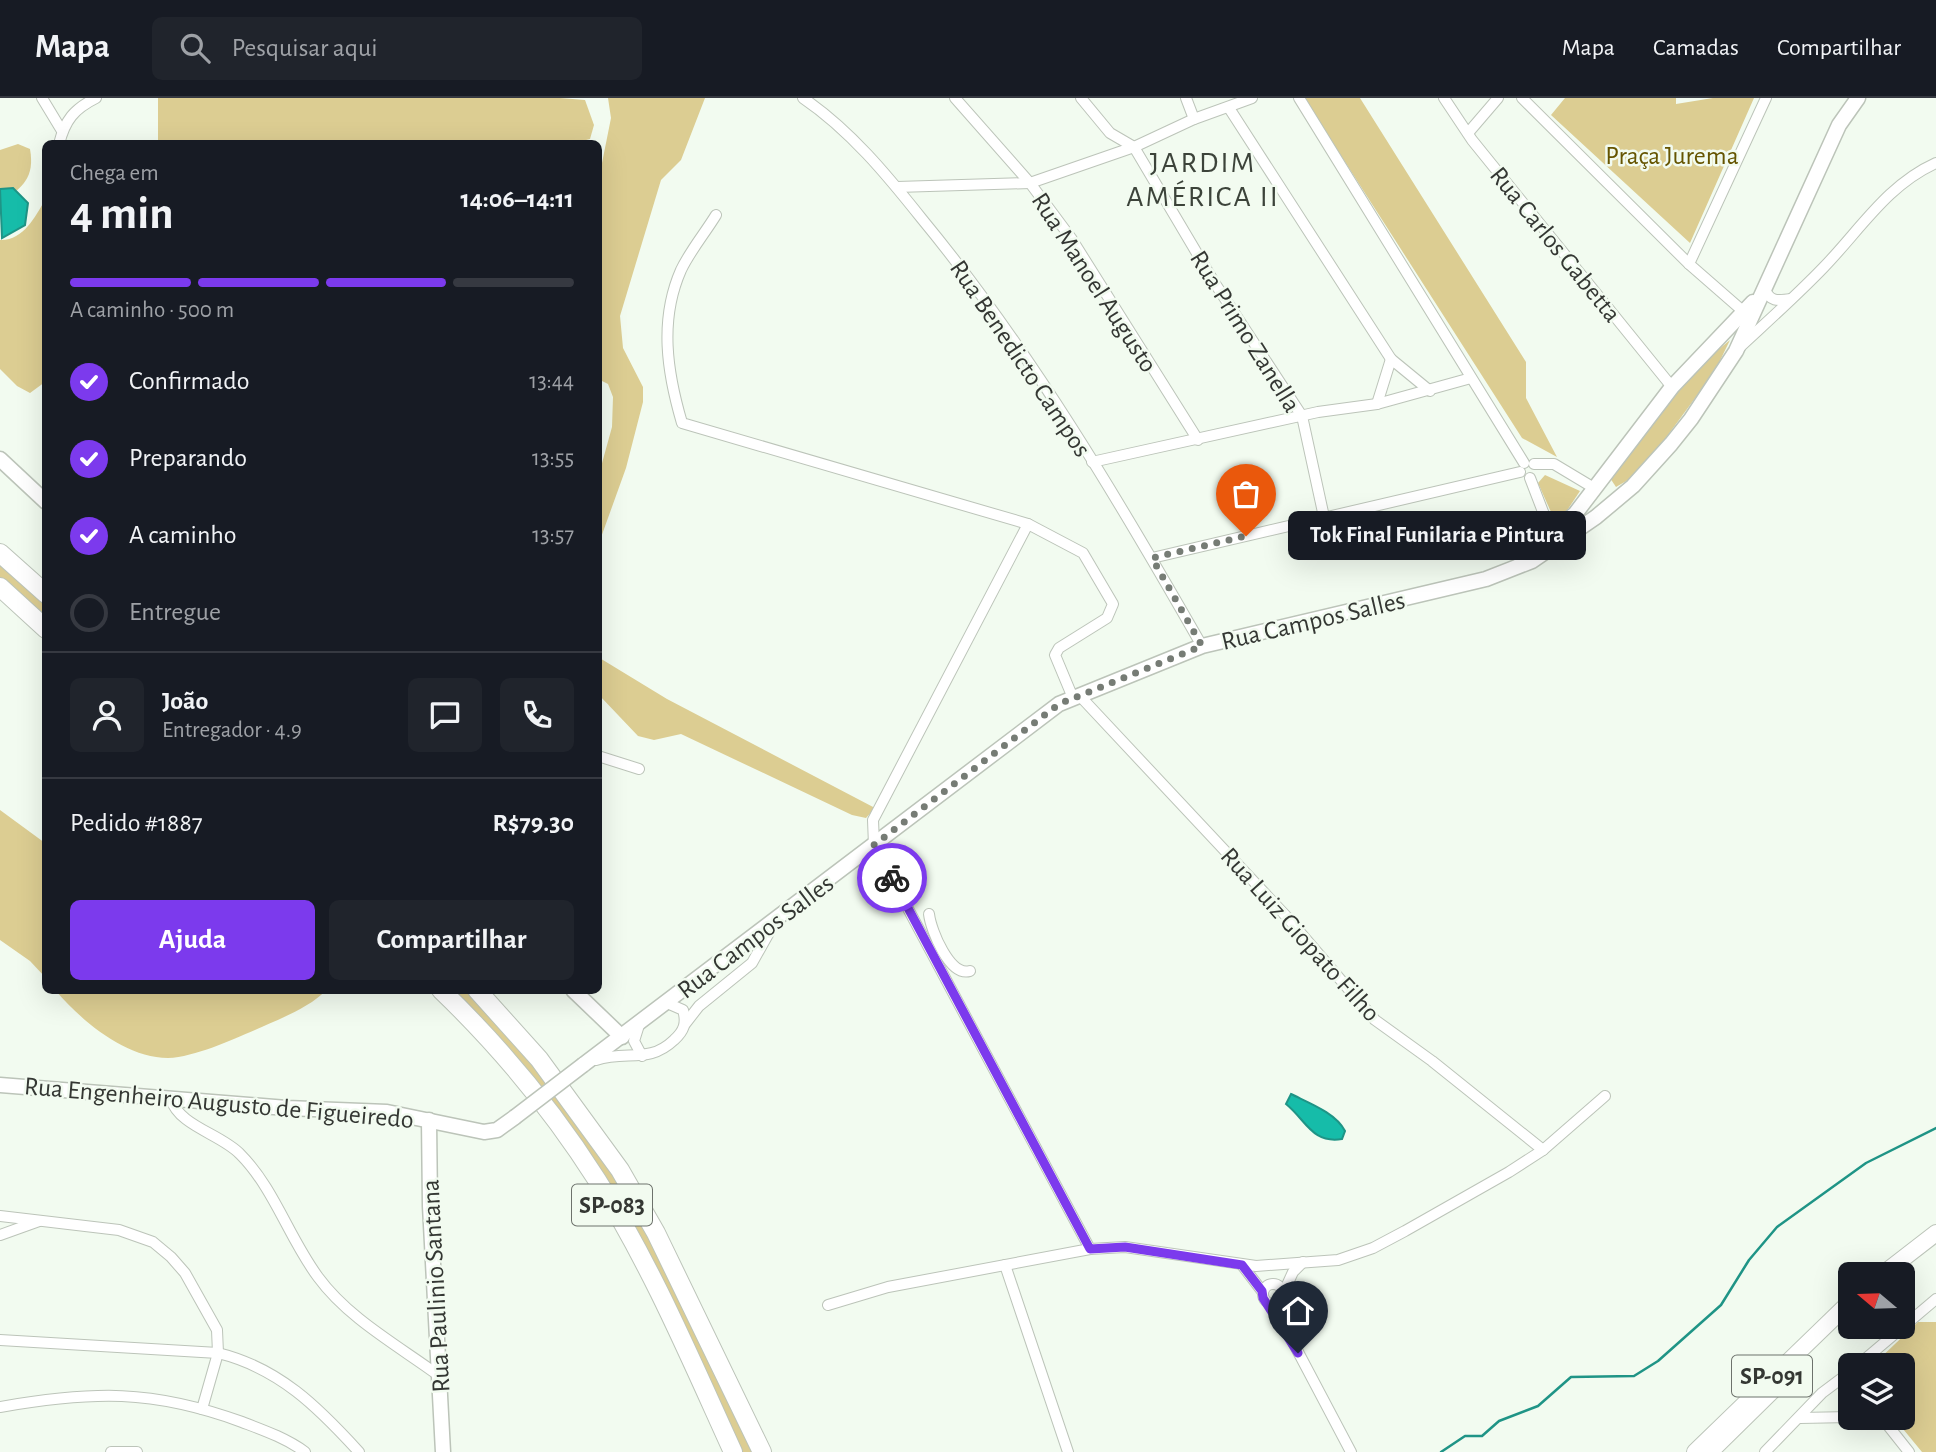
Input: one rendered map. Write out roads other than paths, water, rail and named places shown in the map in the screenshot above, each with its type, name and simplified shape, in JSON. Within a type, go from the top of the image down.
[{"type":"highway","points":[[0,553],[42,590]]},
{"type":"highway","points":[[0,587],[42,625]]},
{"type":"highway","name":"SP-083","points":[[444,994],[545,1107],[596,1178],[631,1239],[733,1452]]},
{"type":"highway","name":"SP-083","points":[[481,994],[539,1059],[604,1144],[656,1233],[764,1452]]},
{"type":"highway","points":[[707,1396],[728,1452]]},
{"type":"main road","points":[[1505,571],[1575,514],[1672,387],[1763,291],[1839,125],[1858,98]]},
{"type":"main road","name":"Rua Campos Salles","points":[[584,1064],[1059,704],[1202,646],[1438,591],[1505,571],[1532,561],[1578,531],[1645,473],[1691,419],[1736,351],[1763,291]]},
{"type":"main road","name":"Rua Campos Salles","points":[[1716,381],[1741,330],[1744,312]]},
{"type":"main road","points":[[0,459],[42,498]]},
{"type":"main road","points":[[1606,473],[1609,483],[1616,487],[1628,485],[1645,473]]},
{"type":"main road","points":[[1594,488],[1604,500],[1596,517]]},
{"type":"main road","points":[[1561,528],[1578,531]]},
{"type":"main road","points":[[577,994],[622,1037]]},
{"type":"main road","name":"Rua Engenheiro Augusto de Figueiredo","points":[[0,1085],[387,1112],[484,1132],[497,1130],[584,1064]]},
{"type":"main road","name":"Rua Paulinio Santana","points":[[429,1120],[429,1206],[443,1452]]},
{"type":"main road","points":[[1899,1262],[1936,1233]]},
{"type":"main road","points":[[1915,1262],[1936,1245]]},
{"type":"main road","name":"SP-091","points":[[1695,1452],[1838,1314]]},
{"type":"main road","name":"SP-091","points":[[1717,1449],[1838,1329]]},
{"type":"street","points":[[42,98],[62,131]]},
{"type":"street","points":[[60,140],[66,120],[75,110],[96,98]]},
{"type":"street","name":"Rua Benedicto Campos","points":[[803,98],[857,143],[897,187],[965,271],[1092,462],[1152,558],[1202,646]]},
{"type":"street","name":"Rua Manoel Augusto","points":[[955,98],[1030,183],[1071,238],[1198,440]]},
{"type":"street","name":"Rua Primo Zanella","points":[[1081,98],[1110,133],[1134,147],[1214,282],[1302,416],[1324,517]]},
{"type":"street","points":[[1186,98],[1194,119]]},
{"type":"street","points":[[897,187],[1030,183],[1134,147],[1194,119],[1252,98]]},
{"type":"street","points":[[1299,98],[1527,469],[1545,517],[1543,541]]},
{"type":"street","name":"Rua Carlos Gabetta","points":[[1444,98],[1468,133],[1672,387]]},
{"type":"street","points":[[1468,133],[1499,98]]},
{"type":"street","points":[[1522,98],[1689,264],[1744,312]]},
{"type":"street","points":[[1689,264],[1766,98]]},
{"type":"street","points":[[1229,108],[1391,359],[1430,391]]},
{"type":"street","points":[[1736,351],[1791,299],[1900,184],[1936,163]]},
{"type":"street","points":[[716,215],[682,267],[671,297],[666,330],[670,383],[682,422],[1028,524],[1083,553],[1113,604],[1107,618],[1059,649],[1055,655],[1076,696]]},
{"type":"street","points":[[1763,291],[1776,301],[1791,299]]},
{"type":"street","points":[[1377,404],[1391,359]]},
{"type":"street","points":[[1092,462],[1302,416],[1377,404],[1471,378]]},
{"type":"street","points":[[1152,558],[1554,464],[1594,488]]},
{"type":"street","points":[[1545,517],[1561,528]]},
{"type":"street","points":[[1028,524],[873,820],[874,845],[1090,1249]]},
{"type":"street","name":"Rua Luiz Giopato Filho","points":[[1076,696],[1222,846],[1375,1020],[1432,1061],[1543,1150]]},
{"type":"street","points":[[602,757],[639,769]]},
{"type":"street","points":[[929,914],[953,968],[962,972],[970,971]]},
{"type":"street","points":[[584,1064],[614,1055],[662,1052],[679,1035],[699,1006],[752,963],[777,919]]},
{"type":"street","points":[[667,1003],[675,1004],[683,1010],[685,1025]]},
{"type":"street","points":[[639,1024],[634,1041],[642,1055]]},
{"type":"street","points":[[622,1037],[642,1055]]},
{"type":"street","points":[[828,1305],[888,1287],[1090,1249],[1125,1247],[1256,1266],[1338,1259],[1373,1248],[1543,1150],[1605,1096]]},
{"type":"street","points":[[171,1099],[179,1115],[216,1135],[251,1166],[305,1259],[334,1297],[438,1375]]},
{"type":"street","points":[[42,1220],[1,1235],[3,1216],[42,1220],[119,1230],[153,1242],[185,1273],[217,1330],[218,1353],[202,1409]]},
{"type":"street","points":[[1269,1304],[1279,1302],[1293,1272],[1303,1262]]},
{"type":"street","points":[[1262,1291],[1284,1263]]},
{"type":"street","points":[[1005,1265],[1068,1452]]},
{"type":"street","points":[[1242,1265],[1286,1329],[1351,1452]]},
{"type":"street","points":[[1256,1266],[1271,1279],[1283,1296],[1286,1329]]},
{"type":"street","points":[[1872,1353],[1936,1299]]},
{"type":"street","points":[[0,1340],[218,1353],[248,1360],[289,1384],[312,1402],[359,1452]]},
{"type":"street","points":[[1765,1452],[1822,1393],[1838,1382]]},
{"type":"street","points":[[0,1407],[118,1394],[151,1396],[202,1409],[257,1428],[305,1452]]},
{"type":"street","points":[[1800,1418],[1838,1417]]},
{"type":"street","points":[[1892,1430],[1909,1452]]},
{"type":"street","points":[[111,1452],[137,1452]]},
{"type":"water","points":[[13,188],[28,203],[25,225],[2,238],[0,189]]},
{"type":"water","points":[[1291,1094],[1335,1119],[1345,1131],[1342,1139],[1323,1138],[1310,1129],[1286,1104]]},
{"type":"waterway","points":[[1441,1452],[1465,1436],[1482,1436],[1499,1421],[1538,1406],[1571,1377],[1634,1376],[1658,1361],[1721,1305],[1749,1260],[1777,1227],[1866,1163],[1936,1128]]},
{"type":"place","name":"Tok Final Funilaria e Pintura","points":[[1246,536]]},
{"type":"district","name":"JARDIM AMÉRICA II","points":[[1203,179]]},
{"type":"park label","name":"Praça Jurema","points":[[1672,155]]}]
